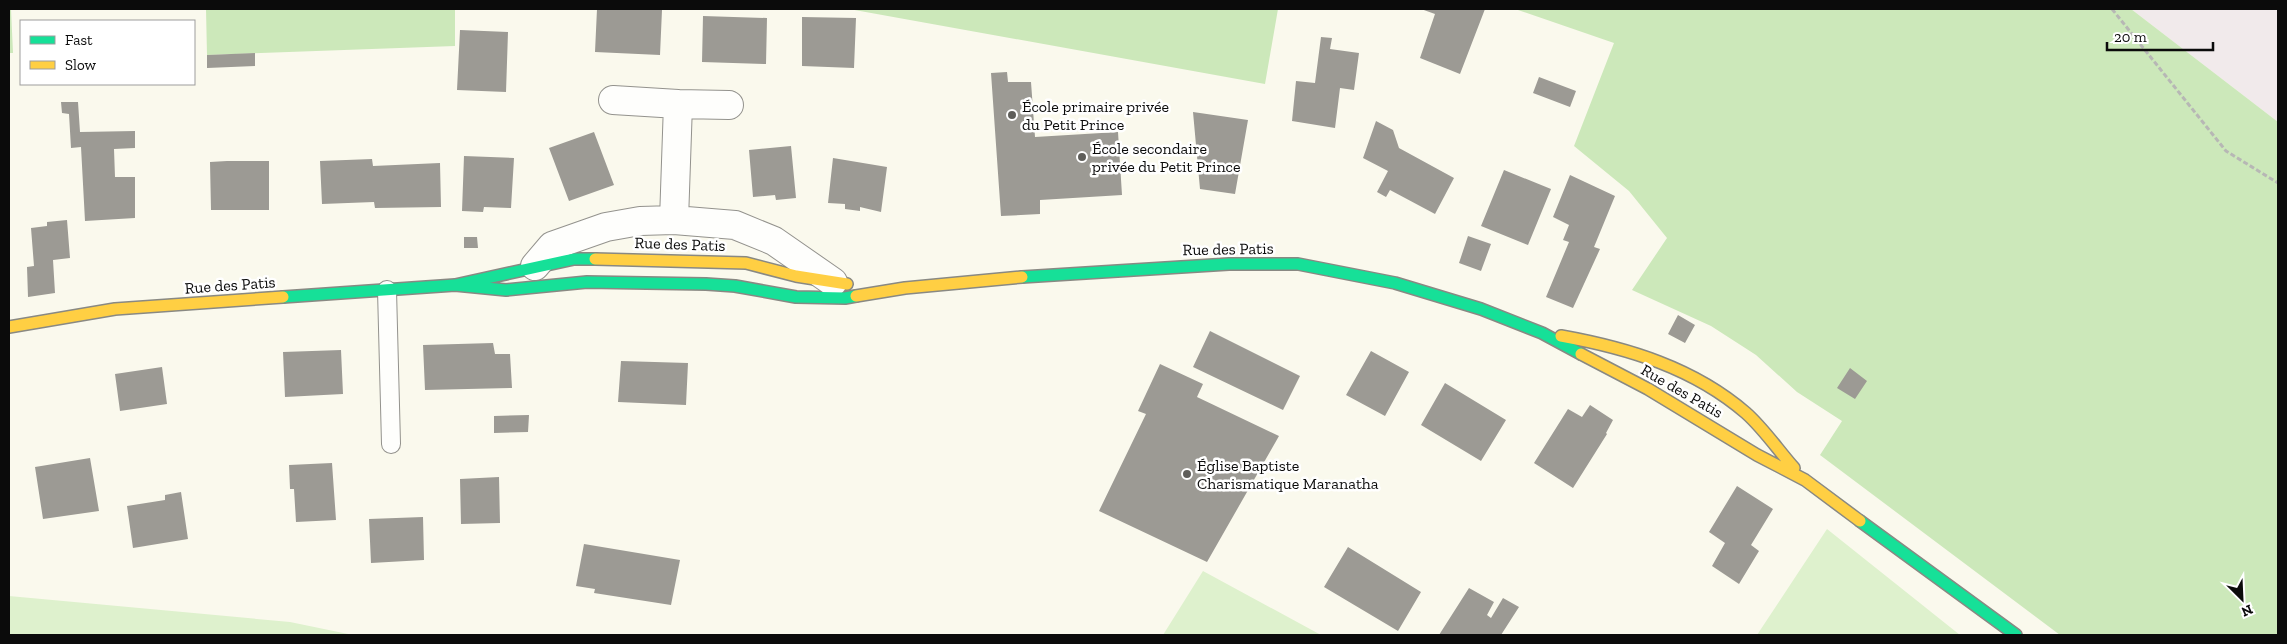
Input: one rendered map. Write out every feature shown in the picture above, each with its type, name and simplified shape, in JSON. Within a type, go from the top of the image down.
[{"type":"main road","name":"Rue des Patis","points":[[9,327],[115,309],[455,285],[574,259],[598,258],[746,263],[796,276],[833,282],[905,288]]},
{"type":"main road","name":"Rue des Patis","points":[[455,285],[506,290],[587,282],[706,284],[735,286],[796,297],[846,298],[905,288],[1032,276],[1189,265],[1298,264],[1395,283],[1481,309],[1542,333],[1648,389],[1757,455],[1805,480],[2016,635]]},
{"type":"main road","name":"Rue des Patis","points":[[1542,333],[1602,342],[1649,356],[1700,382],[1746,412],[1805,480]]},
{"type":"street","points":[[613,100],[729,105]]},
{"type":"street","points":[[674,220],[678,104]]},
{"type":"street","points":[[535,266],[552,246],[606,227],[640,220],[674,220],[735,225],[774,241],[833,282]]},
{"type":"lane","points":[[386,290],[392,444]]},
{"type":"path","points":[[2112,9],[2226,151],[2278,183]]},
{"type":"shaded area","points":[[2131,9],[2278,9],[2278,122]]},
{"type":"green space","points":[[9,9],[11,9],[13,53],[9,53]]},
{"type":"green space","points":[[206,9],[455,9],[455,46],[207,55]]},
{"type":"green space","points":[[849,9],[1278,9],[1265,84]]},
{"type":"green space","points":[[1515,9],[2131,9],[2278,122],[2278,635],[2060,635],[1820,455],[1842,421],[1797,392],[1756,355],[1711,326],[1632,290],[1667,238],[1629,191],[1574,146],[1614,43]]},
{"type":"green space","points":[[1827,529],[1960,635],[1757,635]]},
{"type":"green space","points":[[1203,571],[1321,635],[1163,635]]},
{"type":"green space","points":[[9,596],[290,622],[353,635],[9,635]]},
{"type":"building","points":[[597,9],[662,10],[660,55],[595,52]]},
{"type":"building","points":[[1421,9],[1485,9],[1460,74],[1420,58],[1435,14]]},
{"type":"building","points":[[703,16],[767,18],[766,64],[702,62]]},
{"type":"building","points":[[802,17],[856,18],[854,68],[802,66]]},
{"type":"building","points":[[460,30],[508,32],[506,92],[457,90]]},
{"type":"building","points":[[1321,37],[1332,38],[1330,49],[1359,53],[1354,90],[1340,88],[1335,128],[1292,121],[1296,81],[1315,83]]},
{"type":"building","points":[[255,53],[255,66],[207,68],[207,55]]},
{"type":"building","points":[[1007,72],[1008,82],[1031,82],[1035,137],[1118,132],[1122,195],[1040,200],[1040,214],[1001,216],[991,73]]},
{"type":"building","points":[[1539,77],[1576,91],[1570,107],[1533,93]]},
{"type":"building","points":[[61,102],[78,102],[80,132],[135,131],[135,148],[114,149],[115,177],[135,177],[135,218],[85,221],[81,147],[71,148],[69,114],[62,113]]},
{"type":"building","points":[[1193,112],[1248,120],[1235,194],[1200,189]]},
{"type":"building","points":[[1376,121],[1393,130],[1399,148],[1454,178],[1435,214],[1390,190],[1386,197],[1377,192],[1388,171],[1363,158]]},
{"type":"building","points":[[594,132],[614,185],[569,201],[549,148]]},
{"type":"building","points":[[791,146],[796,198],[776,200],[775,195],[753,197],[749,150]]},
{"type":"building","points":[[464,156],[514,158],[511,208],[484,207],[483,212],[462,211]]},
{"type":"building","points":[[833,158],[887,167],[881,212],[860,207],[860,211],[845,209],[845,204],[828,203]]},
{"type":"building","points":[[372,159],[373,166],[440,163],[441,207],[375,208],[374,202],[322,204],[320,161]]},
{"type":"building","points":[[269,161],[269,210],[211,210],[210,162]]},
{"type":"building","points":[[1504,170],[1551,189],[1528,245],[1481,226]]},
{"type":"building","points":[[1570,175],[1615,196],[1594,247],[1600,249],[1573,308],[1546,297],[1569,242],[1563,240],[1569,225],[1553,217]]},
{"type":"building","points":[[67,220],[70,258],[53,260],[55,293],[28,297],[27,267],[34,266],[31,228],[47,226],[47,222]]},
{"type":"building","points":[[1468,236],[1491,244],[1481,271],[1459,263]]},
{"type":"building","points":[[464,237],[477,237],[478,248],[464,248]]},
{"type":"building","points":[[1678,315],[1695,325],[1685,343],[1668,334]]},
{"type":"building","points":[[1210,331],[1300,376],[1283,410],[1193,367]]},
{"type":"building","points":[[493,343],[495,354],[510,354],[512,388],[425,390],[423,345]]},
{"type":"building","points":[[341,350],[343,394],[285,397],[283,352]]},
{"type":"building","points":[[1371,351],[1409,372],[1385,416],[1346,395]]},
{"type":"building","points":[[621,361],[688,363],[686,405],[618,402]]},
{"type":"building","name":"Église Baptiste Charismatique Maranatha","points":[[1160,364],[1203,384],[1197,397],[1279,436],[1207,562],[1099,511],[1146,414],[1138,411]]},
{"type":"building","points":[[162,367],[167,404],[120,411],[115,374]]},
{"type":"building","points":[[1850,368],[1867,381],[1855,399],[1837,388]]},
{"type":"building","points":[[1445,383],[1506,420],[1481,461],[1421,425]]},
{"type":"building","points":[[1590,405],[1613,420],[1607,434],[1573,488],[1534,463],[1568,409],[1582,417]]},
{"type":"building","points":[[529,415],[528,432],[494,433],[494,416]]},
{"type":"building","points":[[90,458],[99,511],[43,519],[35,467]]},
{"type":"building","points":[[332,463],[336,520],[296,522],[294,489],[290,489],[289,465]]},
{"type":"building","points":[[499,477],[500,523],[461,524],[460,479]]},
{"type":"building","points":[[1737,486],[1773,509],[1751,545],[1759,551],[1739,584],[1712,566],[1725,543],[1709,532]]},
{"type":"building","points":[[181,492],[188,539],[133,548],[127,506],[165,500],[165,495]]},
{"type":"building","points":[[423,517],[424,560],[371,563],[369,519]]},
{"type":"building","points":[[584,544],[680,560],[671,605],[594,593],[595,589],[576,586]]},
{"type":"building","points":[[1348,547],[1421,592],[1398,631],[1324,587]]},
{"type":"building","points":[[1469,588],[1494,602],[1487,615],[1491,618],[1503,598],[1519,607],[1501,635],[1439,635]]},
{"type":"traffic: fast","points":[[283,297],[455,285],[574,259],[595,259]]},
{"type":"traffic: fast","points":[[1022,277],[1229,264],[1298,264],[1395,283],[1481,309],[1542,333],[1581,354]]},
{"type":"traffic: fast","points":[[455,285],[506,290],[587,282],[706,284],[735,286],[796,297],[845,298],[856,296]]},
{"type":"traffic: fast","points":[[1860,521],[2016,635]]},
{"type":"traffic: slow","points":[[595,259],[746,263],[796,276],[847,284]]},
{"type":"traffic: slow","points":[[856,296],[905,288],[1022,277]]},
{"type":"traffic: slow","points":[[9,327],[115,309],[283,297]]},
{"type":"traffic: slow","points":[[1561,336],[1635,354],[1659,362],[1705,384],[1726,397],[1753,419],[1794,468]]},
{"type":"traffic: slow","points":[[1581,354],[1648,389],[1757,455],[1805,480],[1860,521]]},
{"type":"place","name":"École primaire privée du Petit Prince","points":[[1012,115]]},
{"type":"place","name":"École secondaire privée du Petit Prince","points":[[1082,157]]},
{"type":"place","name":"Église Baptiste Charismatique Maranatha","points":[[1187,474]]}]
